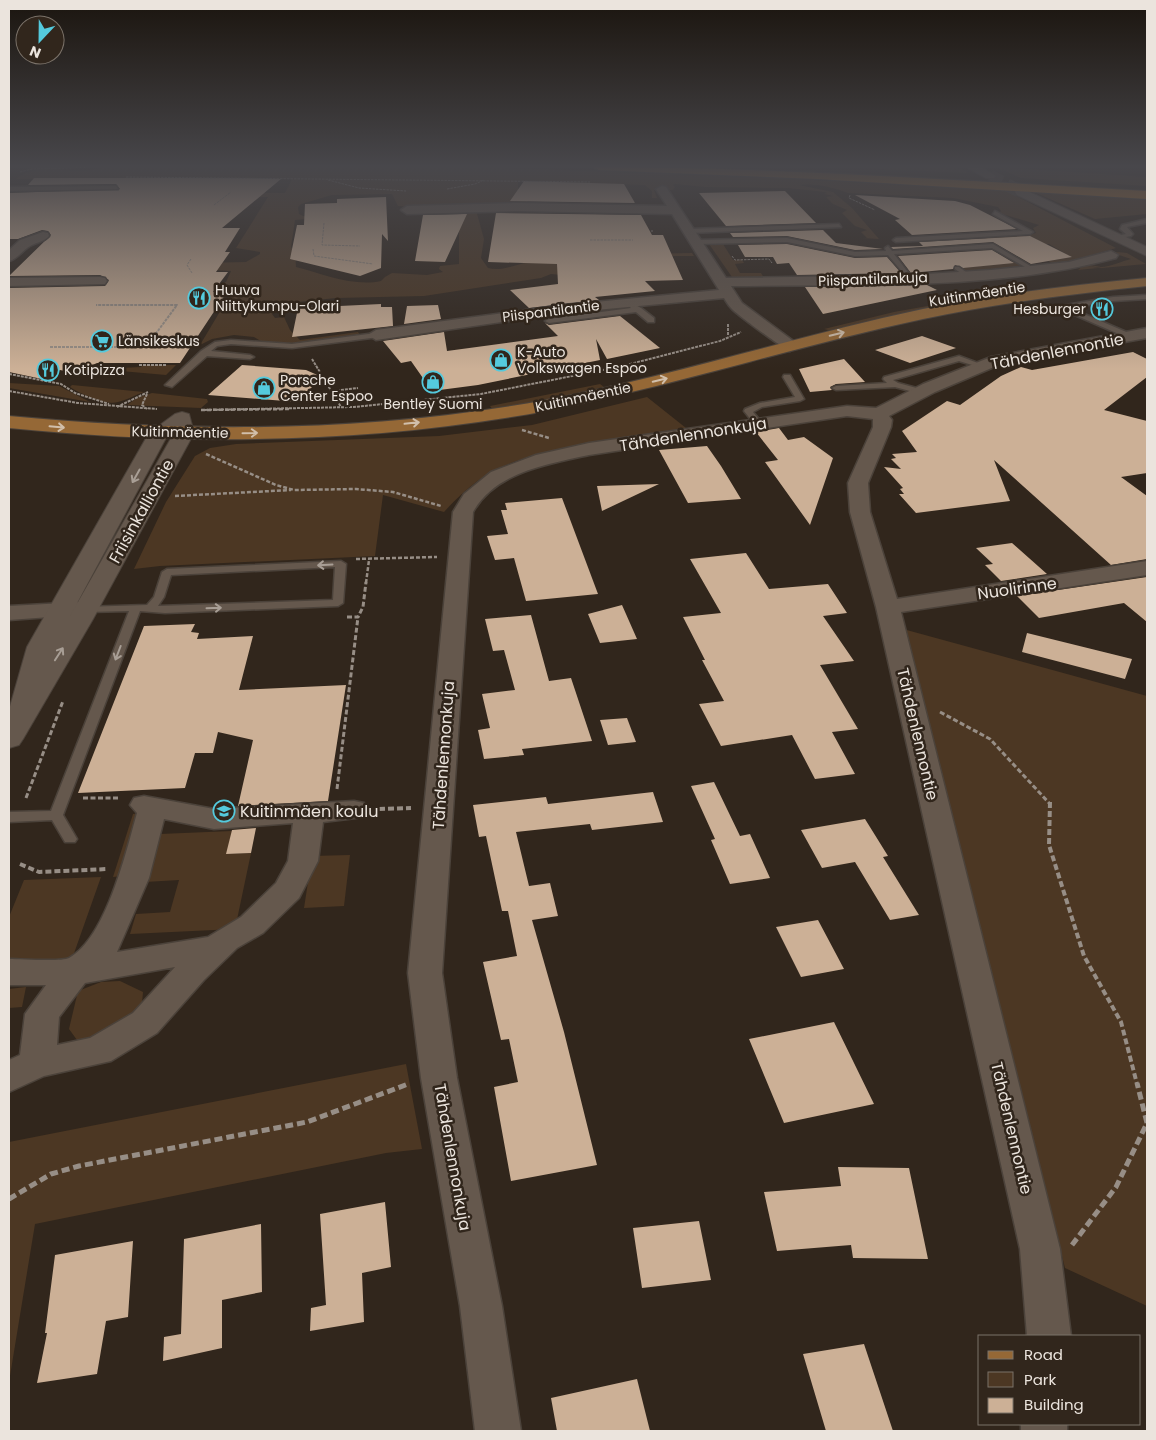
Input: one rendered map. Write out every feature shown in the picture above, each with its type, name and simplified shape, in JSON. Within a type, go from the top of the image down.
[{"type":"main road","points":[[1109,234],[1147,252]]},
{"type":"main road","name":"Kuitinmäentie","points":[[9,405],[92,414],[321,430],[465,417],[604,393],[903,306],[1014,288],[1147,274]]},
{"type":"main road","name":"Kuitinmäentie","points":[[9,422],[81,429],[159,433],[187,421],[355,414],[500,398],[620,375],[753,336],[785,340],[963,306],[1052,292],[1147,282]]},
{"type":"main road","name":"Friisinkalliontie","points":[[9,739],[23,710],[86,609],[187,421]]},
{"type":"main road","name":"Friisinkalliontie","points":[[23,710],[40,647],[159,433]]},
{"type":"street","points":[[9,257],[25,243],[43,236]]},
{"type":"street","points":[[693,236],[729,294],[754,319],[785,340]]},
{"type":"street","name":"Piispantilankuja","points":[[729,294],[910,279],[962,272],[1034,270],[1070,266],[1112,255]]},
{"type":"street","points":[[9,282],[100,281]]},
{"type":"street","points":[[729,294],[734,313],[753,336]]},
{"type":"street","name":"Piispantilantie","points":[[376,335],[729,294]]},
{"type":"street","name":"Tähdenlennontie","points":[[1049,1335],[1040,1249],[888,607],[860,512],[858,483],[882,428],[883,420],[878,414],[892,409],[921,392],[997,360],[1138,334]]},
{"type":"street","name":"Tähdenlennonkuja","points":[[498,1431],[481,1306],[439,1078],[425,973],[463,512],[471,498],[498,476],[543,459],[573,452],[847,411],[878,414]]},
{"type":"street","name":"Nuolirinne","points":[[888,607],[1147,568]]},
{"type":"street","points":[[9,613],[86,609]]},
{"type":"street","points":[[23,1070],[42,1014],[75,972],[102,950],[134,878],[148,806],[214,819],[332,812]]},
{"type":"street","points":[[23,1070],[98,1051],[145,1023],[192,971],[216,948],[252,925],[288,890],[332,812]]},
{"type":"street","points":[[9,972],[75,972],[216,948]]},
{"type":"lane","points":[[693,236],[719,234]]},
{"type":"lane","points":[[910,279],[888,248],[896,240],[911,234]]},
{"type":"lane","points":[[896,240],[993,234]]},
{"type":"lane","points":[[1115,237],[1130,234]]},
{"type":"lane","points":[[693,236],[787,240],[855,254],[993,246],[1034,270]]},
{"type":"lane","points":[[1138,334],[1065,309],[1066,307],[1113,299],[1147,297]]},
{"type":"lane","points":[[548,321],[633,305],[651,320]]},
{"type":"lane","points":[[169,385],[210,346],[222,343],[292,346],[376,335]]},
{"type":"lane","points":[[204,353],[250,357]]},
{"type":"lane","points":[[895,385],[887,379],[959,358],[982,366]]},
{"type":"lane","points":[[759,424],[748,411],[760,406],[800,399],[787,378]]},
{"type":"lane","points":[[836,388],[895,385],[921,392]]},
{"type":"lane","points":[[86,609],[136,608],[150,609],[165,610],[338,603],[341,564],[167,572],[159,598],[150,609]]},
{"type":"lane","points":[[56,815],[136,608]]},
{"type":"lane","points":[[9,817],[56,815]]},
{"type":"lane","points":[[56,815],[70,839]]},
{"type":"path","points":[[323,234],[322,245],[360,246]]},
{"type":"path","points":[[590,240],[634,240]]},
{"type":"path","points":[[314,249],[314,256],[373,264]]},
{"type":"path","points":[[191,259],[187,266],[192,273]]},
{"type":"path","points":[[50,347],[146,347],[177,305],[96,305]]},
{"type":"path","points":[[187,421],[446,399],[554,382],[753,336]]},
{"type":"path","points":[[311,358],[341,407]]},
{"type":"path","points":[[139,366],[172,365]]},
{"type":"path","points":[[80,371],[86,372]]},
{"type":"path","points":[[9,374],[61,384],[75,393],[118,407],[148,392],[142,405],[148,409]]},
{"type":"path","points":[[332,391],[358,388]]},
{"type":"path","points":[[9,391],[78,403],[157,409]]},
{"type":"path","points":[[513,429],[545,435],[573,452]]},
{"type":"path","points":[[205,454],[276,485],[294,490]]},
{"type":"path","points":[[171,496],[294,490],[378,491],[393,492],[463,512]]},
{"type":"path","points":[[376,495],[378,491]]},
{"type":"path","points":[[358,617],[332,812],[439,807]]},
{"type":"path","points":[[910,700],[941,712],[990,739],[1050,802],[1049,844],[1084,956],[1121,1022],[1146,1123],[1116,1187],[1044,1283]]},
{"type":"path","points":[[62,799],[117,797],[129,806],[148,806]]},
{"type":"path","points":[[20,864],[39,872],[108,868],[111,860]]},
{"type":"path","points":[[9,1199],[31,1185],[60,1171],[307,1122],[413,1083]]},
{"type":"green space","points":[[245,234],[293,234],[291,247],[295,253],[296,267],[349,281],[360,282],[381,281],[392,273],[427,275],[443,272],[439,269],[440,266],[459,264],[459,234],[483,234],[484,239],[481,258],[488,268],[493,269],[550,259],[590,256],[692,253],[694,256],[640,256],[561,275],[551,274],[541,278],[424,296],[336,298],[288,303],[272,314],[275,318],[284,317],[290,330],[300,340],[358,332],[360,335],[305,343],[264,343],[254,337],[234,335],[212,339],[200,345],[234,288],[218,284],[226,282],[231,271],[209,270],[198,263],[246,262],[260,254],[260,252],[236,248]]},
{"type":"green space","points":[[863,234],[875,234],[879,239],[862,238],[867,238]]},
{"type":"green space","points":[[1032,234],[1090,234],[1116,248],[1055,265],[1048,261],[1071,257],[1049,244],[996,244],[982,236],[1026,236]]},
{"type":"green space","points":[[709,244],[723,244],[733,260],[742,260],[744,263],[735,264],[740,273],[761,273],[764,278],[732,277]]},
{"type":"green space","points":[[1113,253],[1127,253],[1146,264],[1102,268],[1088,266],[1098,268],[1078,270],[1086,265],[1105,267],[1131,259]]},
{"type":"green space","points":[[1016,262],[1024,267],[968,272],[962,268]]},
{"type":"green space","points":[[983,296],[986,298],[832,331],[824,329],[894,312]]},
{"type":"green space","points":[[143,365],[176,365],[166,375],[98,369],[141,367]]},
{"type":"green space","points":[[9,383],[59,386],[90,402],[9,388]]},
{"type":"green space","points":[[600,384],[604,387],[542,401],[492,409],[490,406]]},
{"type":"green space","points":[[72,385],[144,392],[113,403],[93,398],[70,387]]},
{"type":"green space","points":[[152,393],[207,399],[208,402],[201,408],[127,405],[137,398]]},
{"type":"green space","points":[[647,397],[686,428],[546,452],[515,462],[479,480],[444,512],[383,495],[375,556],[160,566],[134,569],[166,502],[195,456],[210,448],[236,444],[439,436],[532,425]]},
{"type":"green space","points":[[903,629],[1147,696],[1147,1306],[1065,1268]]},
{"type":"green space","points":[[141,813],[122,876],[113,877],[133,814]]},
{"type":"green space","points":[[232,831],[227,854],[251,853],[235,929],[130,934],[136,914],[170,912],[179,880],[145,882],[160,834]]},
{"type":"green space","points":[[350,855],[344,906],[304,908],[312,856]]},
{"type":"green space","points":[[101,877],[72,959],[9,962],[9,917],[24,880]]},
{"type":"green space","points":[[120,981],[143,992],[141,1015],[94,1044],[77,1040],[69,1029],[78,991],[101,982]]},
{"type":"green space","points":[[26,987],[22,1007],[9,1008],[9,989]]},
{"type":"green space","points":[[406,1064],[422,1149],[386,1153],[35,1224],[9,1382],[9,1142]]},
{"type":"building","points":[[9,234],[31,234],[18,239],[9,239]]},
{"type":"building","points":[[236,234],[225,252],[230,252],[216,272],[228,272],[213,292],[227,292],[180,363],[97,363],[75,373],[60,370],[42,379],[9,372],[9,288],[105,286],[109,280],[100,275],[9,276],[51,235]]},
{"type":"building","points":[[295,234],[382,234],[381,268],[360,276],[290,259]]},
{"type":"building","points":[[382,234],[388,234],[388,241]]},
{"type":"building","points":[[420,234],[458,234],[445,262],[415,261]]},
{"type":"building","points":[[493,234],[663,235],[683,280],[645,281],[655,291],[595,297],[599,300],[529,308],[510,290],[558,284],[557,264],[488,262]]},
{"type":"building","points":[[731,234],[827,234],[836,243],[883,249],[855,250],[787,236],[733,237]]},
{"type":"building","points":[[1030,236],[1072,257],[1031,264],[993,242],[893,249],[891,247],[923,246],[919,242]]},
{"type":"building","points":[[787,244],[855,258],[887,257],[901,273],[797,275],[789,263],[777,264],[773,257],[745,257],[738,245]]},
{"type":"building","points":[[992,250],[1014,263],[963,268],[955,265],[953,269],[911,273],[898,256]]},
{"type":"building","points":[[927,285],[937,290],[823,314],[805,287]]},
{"type":"building","points":[[381,304],[381,307],[392,307],[393,326],[292,337],[298,308]]},
{"type":"building","points":[[438,305],[441,319],[404,324],[407,306]]},
{"type":"building","name":"K-Auto Volkswagen Espoo","points":[[620,316],[660,348],[607,359],[596,339],[600,360],[478,385],[432,391],[411,361],[401,363],[383,341],[444,332],[447,351],[558,336],[545,323],[549,325]]},
{"type":"building","points":[[922,336],[956,348],[910,363],[875,350]]},
{"type":"building","points":[[1133,352],[1147,359],[1147,377],[1104,410],[1147,421],[1147,473],[1121,477],[1147,496],[1147,559],[1111,565],[994,460],[1010,501],[916,513],[899,494],[904,494],[900,489],[903,488],[884,467],[901,469],[891,459],[896,458],[892,454],[917,452],[902,431],[947,401],[960,405],[1001,376],[1021,367],[1032,370]]},
{"type":"building","points":[[844,359],[865,382],[836,384],[830,387],[832,390],[810,392],[799,369]]},
{"type":"building","name":"Porsche Center Espoo","points":[[242,365],[306,370],[322,377],[297,402],[208,395]]},
{"type":"building","points":[[779,428],[788,440],[804,437],[833,458],[810,525],[765,462],[778,460],[756,432]]},
{"type":"building","points":[[707,446],[741,499],[688,503],[659,450]]},
{"type":"building","points":[[659,484],[602,511],[597,486]]},
{"type":"building","points":[[562,498],[598,594],[526,601],[514,558],[495,560],[487,536],[508,534],[501,510],[507,510],[505,503]]},
{"type":"building","points":[[1012,543],[1047,574],[1001,581],[985,565],[993,564],[976,548]]},
{"type":"building","points":[[746,553],[769,589],[828,584],[847,613],[823,616],[854,661],[820,665],[858,729],[832,732],[855,774],[815,779],[792,735],[721,746],[699,704],[724,701],[702,660],[705,660],[683,617],[721,613],[690,559]]},
{"type":"building","points":[[1147,577],[1147,622],[1124,603],[1039,618],[1017,596]]},
{"type":"building","points":[[622,605],[637,639],[600,643],[588,614]]},
{"type":"building","points":[[531,615],[549,681],[571,678],[592,741],[522,749],[524,755],[484,759],[478,730],[490,728],[482,694],[515,690],[504,650],[493,651],[485,619]]},
{"type":"building","points":[[195,624],[191,632],[199,633],[197,639],[253,636],[239,690],[346,685],[328,801],[238,806],[253,740],[218,732],[213,753],[195,753],[185,788],[78,793],[144,626]]},
{"type":"building","points":[[1027,633],[1132,659],[1125,679],[1022,652]]},
{"type":"building","points":[[627,718],[636,742],[608,745],[600,720]]},
{"type":"building","points":[[714,782],[740,836],[750,834],[770,878],[730,884],[711,840],[715,839],[691,786]]},
{"type":"building","points":[[653,792],[663,822],[592,830],[590,824],[516,832],[529,886],[550,883],[558,916],[532,920],[564,1032],[597,1165],[511,1181],[494,1087],[518,1082],[509,1039],[501,1040],[483,962],[517,956],[508,911],[502,911],[486,836],[479,837],[473,805],[546,797],[548,804]]},
{"type":"building","points":[[865,819],[888,856],[883,857],[919,915],[890,920],[855,862],[822,868],[801,830]]},
{"type":"building","points":[[256,828],[251,853],[226,854],[232,830]]},
{"type":"building","points":[[818,920],[844,969],[801,977],[776,927]]},
{"type":"building","points":[[834,1022],[874,1104],[784,1123],[749,1039]]},
{"type":"building","points":[[838,1167],[909,1168],[928,1259],[853,1258],[851,1245],[777,1251],[764,1192],[841,1186]]},
{"type":"building","points":[[385,1202],[391,1267],[362,1273],[364,1322],[310,1331],[311,1308],[326,1305],[320,1214]]},
{"type":"building","points":[[699,1221],[711,1280],[642,1288],[633,1228]]},
{"type":"building","points":[[261,1224],[262,1292],[222,1300],[222,1348],[163,1361],[164,1337],[181,1334],[184,1239]]},
{"type":"building","points":[[133,1241],[128,1317],[106,1321],[97,1374],[37,1383],[47,1333],[45,1333],[55,1255]]},
{"type":"building","points":[[864,1344],[893,1431],[826,1431],[803,1354]]},
{"type":"building","points":[[637,1379],[650,1431],[557,1431],[551,1398]]},
{"type":"place","name":"Huuva Niittykumpu-Olari","points":[[199,298]]},
{"type":"place","name":"Hesburger","points":[[1102,309]]},
{"type":"place","name":"Länsikeskus","points":[[102,341]]},
{"type":"place","name":"K-Auto Volkswagen Espoo","points":[[501,360]]},
{"type":"place","name":"Kotipizza","points":[[48,370]]},
{"type":"place","name":"Bentley Suomi","points":[[433,382]]},
{"type":"place","name":"Porsche Center Espoo","points":[[264,388]]},
{"type":"place","name":"Kuitinmäen koulu","points":[[224,811]]}]
